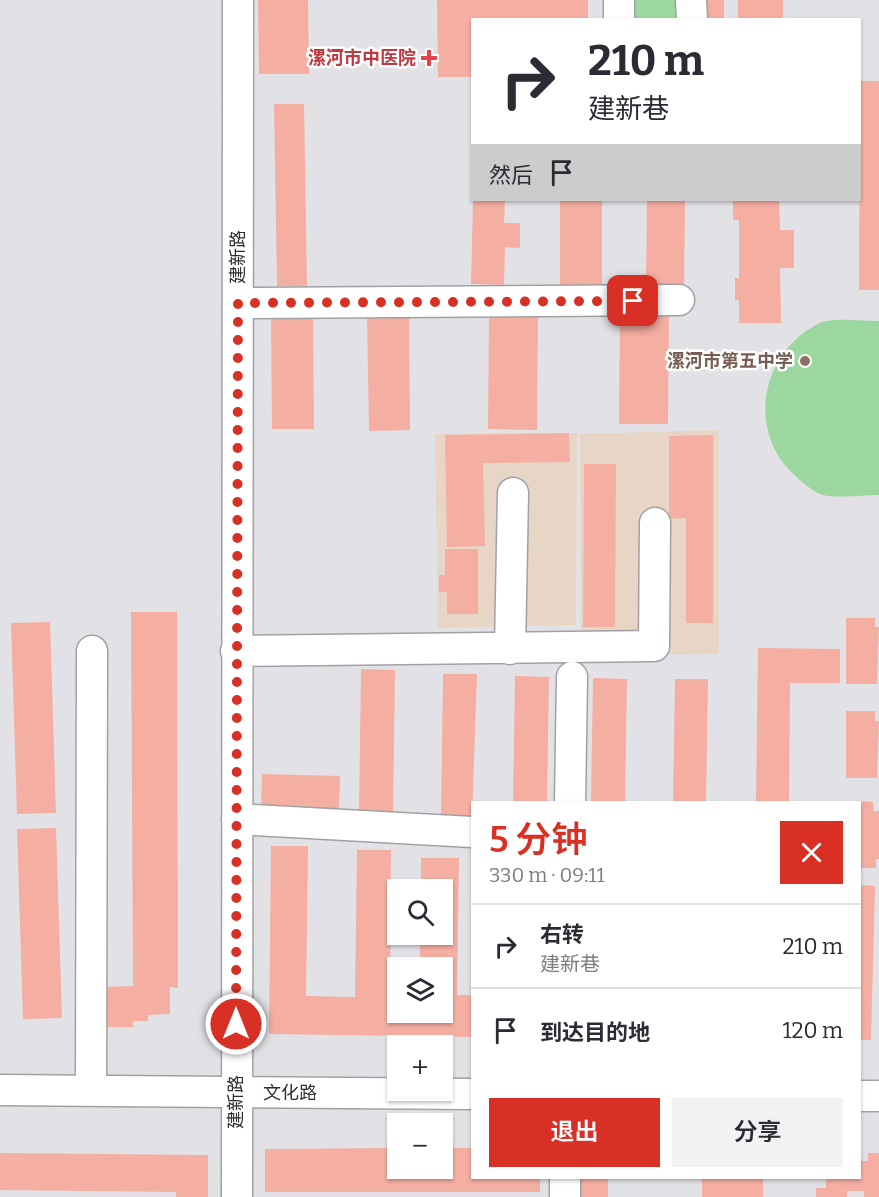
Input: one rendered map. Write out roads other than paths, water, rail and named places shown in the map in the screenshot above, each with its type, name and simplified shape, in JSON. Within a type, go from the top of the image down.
[{"type":"street","name":"建新路","points":[[237,1197],[238,0]]},
{"type":"street","points":[[619,0],[619,18]]},
{"type":"street","points":[[691,0],[692,18]]},
{"type":"street","points":[[238,303],[679,300]]},
{"type":"street","points":[[510,649],[513,493]]},
{"type":"street","points":[[236,651],[654,646],[655,523]]},
{"type":"street","points":[[91,1091],[92,651]]},
{"type":"street","points":[[570,801],[572,677]]},
{"type":"street","points":[[237,819],[471,832]]},
{"type":"street","name":"文化路","points":[[0,1090],[471,1094]]},
{"type":"street","points":[[861,1096],[879,1096]]},
{"type":"street","points":[[565,1179],[565,1197]]},
{"type":"place","name":"漯河市中医院","points":[[429,58]]},
{"type":"place","name":"漯河市第五中学","points":[[805,361]]}]
